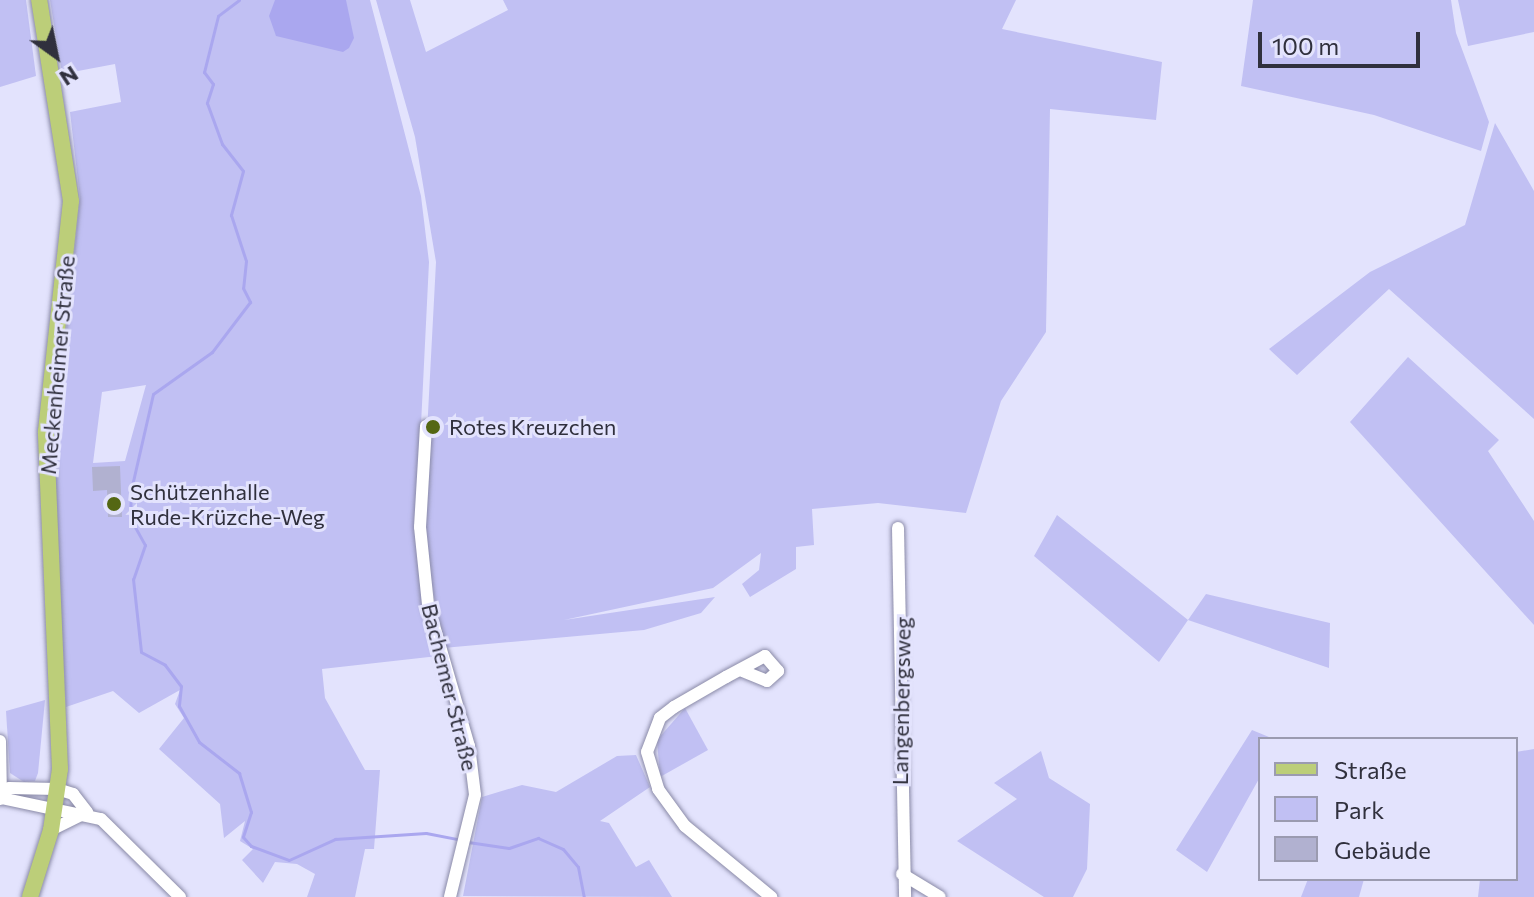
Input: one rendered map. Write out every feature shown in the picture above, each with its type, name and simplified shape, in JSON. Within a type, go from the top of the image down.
[{"type":"main road","name":"Meckenheimer Straße","points":[[30,897],[51,830],[60,731],[46,431],[71,201],[39,0]]},
{"type":"street","name":"Bachemer Straße","points":[[426,426],[423,558],[428,605],[473,768],[469,833],[450,897]]},
{"type":"street","name":"Langenbergsweg","points":[[898,528],[904,598],[902,874],[905,897]]},
{"type":"street","points":[[740,670],[660,718],[647,752],[658,789],[685,826],[771,897]]},
{"type":"street","points":[[0,741],[0,798]]},
{"type":"street","points":[[0,798],[9,788],[56,797],[73,794],[87,812],[117,831],[180,897]]},
{"type":"street","points":[[51,830],[87,812]]},
{"type":"street","points":[[902,874],[940,897]]},
{"type":"green space","points":[[0,0],[26,0],[36,76],[0,87]]},
{"type":"green space","points":[[50,0],[370,0],[421,196],[429,262],[416,527],[438,656],[322,669],[325,698],[365,770],[380,770],[374,849],[365,849],[355,897],[307,897],[315,874],[297,864],[275,862],[263,883],[242,860],[253,849],[240,841],[245,821],[224,838],[220,804],[159,749],[184,718],[175,704],[180,690],[139,713],[113,691],[66,707],[53,459],[80,198],[70,112],[121,102],[115,64],[62,74]],"holes":[[[146,385],[125,461],[93,463],[102,392]]]},
{"type":"green space","points":[[376,0],[410,0],[426,52],[508,10],[503,0],[1016,0],[1002,29],[1162,62],[1156,120],[1050,109],[1046,332],[1001,401],[966,513],[878,503],[812,509],[814,545],[796,547],[796,569],[750,597],[742,584],[759,570],[761,553],[713,588],[564,620],[715,597],[701,613],[644,630],[443,648],[422,527],[436,262],[415,137]]},
{"type":"green space","points":[[1253,0],[1451,0],[1456,33],[1489,122],[1481,151],[1374,115],[1241,86]]},
{"type":"green space","points":[[1458,0],[1534,0],[1534,32],[1468,46]]},
{"type":"green space","points":[[1495,123],[1534,191],[1534,419],[1389,289],[1297,375],[1269,349],[1370,272],[1465,225]]},
{"type":"green space","points":[[1408,357],[1499,440],[1488,451],[1534,521],[1534,625],[1350,422]]},
{"type":"green space","points":[[1057,515],[1188,620],[1159,662],[1034,556]]},
{"type":"green space","points":[[1206,594],[1330,623],[1329,668],[1188,620]]},
{"type":"green space","points":[[45,700],[38,773],[35,781],[24,782],[10,773],[6,711]]},
{"type":"green space","points":[[685,708],[708,750],[660,777],[657,740]]},
{"type":"green space","points":[[1252,730],[1269,737],[1258,737],[1258,781],[1207,872],[1176,850]]},
{"type":"green space","points":[[1534,749],[1534,897],[1478,897],[1480,881],[1518,881],[1518,752]]},
{"type":"green space","points":[[1041,751],[1049,778],[1090,804],[1087,869],[1073,897],[1044,897],[957,841],[1017,799],[994,783]]},
{"type":"green space","points":[[636,755],[650,787],[600,821],[609,823],[636,867],[649,860],[672,897],[463,896],[482,797],[522,785],[556,792],[617,756]]},
{"type":"green space","points":[[1307,881],[1363,881],[1359,897],[1301,897]]},
{"type":"shaded area","points":[[275,0],[346,0],[354,38],[349,48],[343,52],[276,36],[269,16]]},
{"type":"building","name":"Schützenhalle Rude-Krüzche-Weg","points":[[120,466],[122,517],[108,517],[107,490],[93,491],[92,467]]},
{"type":"waterway","points":[[239,0],[218,16],[204,72],[213,84],[207,103],[222,144],[243,171],[231,215],[246,261],[243,288],[250,302],[212,352],[153,394],[131,490],[130,518],[145,545],[133,579],[141,652],[165,665],[181,686],[179,706],[199,742],[239,773],[251,812],[243,837],[251,846],[289,860],[335,839],[426,833],[461,840]]},
{"type":"waterway","points":[[468,842],[509,848],[538,838],[563,849],[578,867],[584,897]]},
{"type":"place","name":"Rotes Kreuzchen","points":[[433,427]]},
{"type":"place","name":"Schützenhalle Rude-Krüzche-Weg","points":[[114,504]]}]
